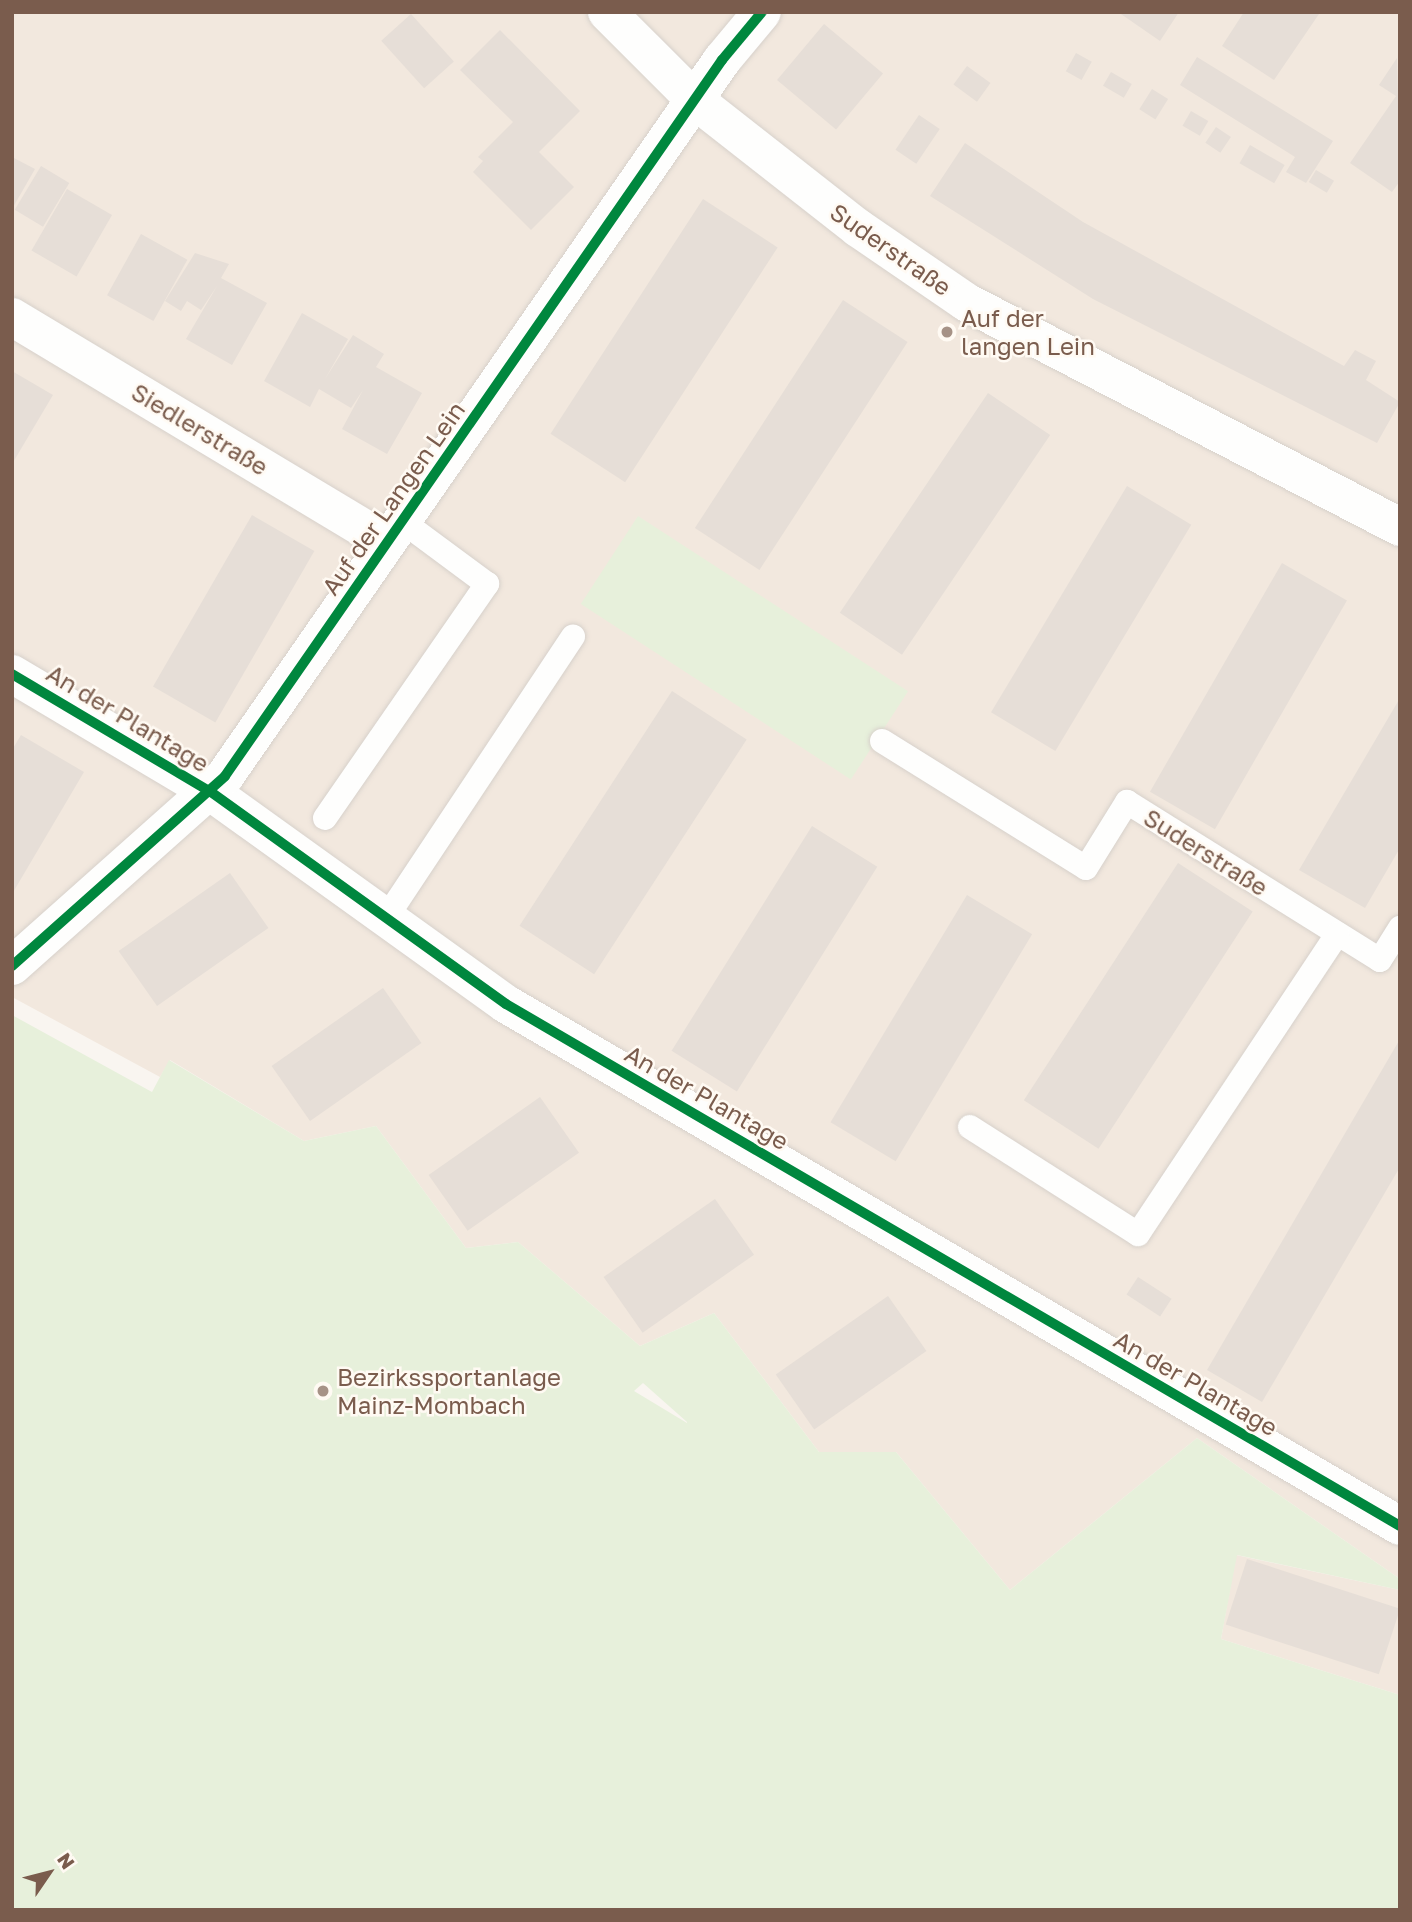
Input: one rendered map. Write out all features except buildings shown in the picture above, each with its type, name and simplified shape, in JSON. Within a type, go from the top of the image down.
[{"type":"street","name":"Suderstraße","points":[[607,12],[696,102],[858,228],[966,302],[1400,527]]},
{"type":"street","name":"Auf der Langen Lein","points":[[12,966],[211,792],[762,12]]},
{"type":"street","name":"Siedlerstraße","points":[[12,317],[395,531]]},
{"type":"street","name":"An der Plantage","points":[[12,674],[211,792],[506,1004],[1400,1526]]},
{"type":"lane","points":[[324,818],[487,584],[395,531]]},
{"type":"lane","points":[[387,918],[573,637]]},
{"type":"lane","name":"Suderstraße","points":[[882,741],[1086,867],[1127,802],[1380,960],[1400,928]]},
{"type":"lane","points":[[970,1127],[1138,1234],[1337,934]]},
{"type":"shaded area","points":[[12,12],[1400,12],[1400,1579],[1197,1438],[1010,1590],[896,1452],[819,1452],[714,1313],[640,1346],[518,1242],[466,1248],[376,1126],[304,1141],[170,1060],[160,1077],[12,997]]},
{"type":"shaded area","points":[[1236,1555],[1400,1590],[1400,1695],[1221,1639]]},
{"type":"green space","points":[[638,516],[908,691],[851,779],[581,604]]},
{"type":"green space","name":"Bezirkssportanlage Mainz-Mombach","points":[[12,1015],[152,1092],[169,1060],[304,1141],[376,1126],[466,1248],[518,1242],[640,1346],[714,1313],[819,1452],[896,1452],[1010,1590],[1197,1438],[1400,1579],[1400,1590],[1237,1555],[1221,1639],[1400,1695],[1400,1910],[12,1910]],"holes":[[[643,1383],[687,1423],[634,1391]]]},
{"type":"cycle path","points":[[12,966],[225,776],[722,60],[762,12]]},
{"type":"cycle path","points":[[12,674],[211,792],[506,1004],[1400,1526]]},
{"type":"place","name":"Auf der langen Lein","points":[[947,332]]},
{"type":"place","name":"Bezirkssportanlage Mainz-Mombach","points":[[323,1391]]}]
